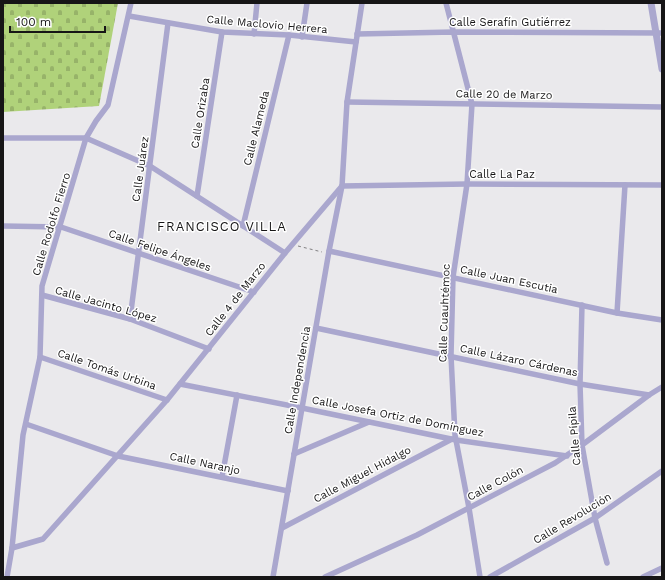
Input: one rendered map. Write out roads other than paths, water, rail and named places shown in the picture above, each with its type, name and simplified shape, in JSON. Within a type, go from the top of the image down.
[{"type":"street","name":"Calle Rodolfo Fierro","points":[[7,577],[12,548],[23,435],[40,357],[42,286],[61,227],[86,138],[108,105],[131,3]]},
{"type":"street","points":[[254,34],[257,3]]},
{"type":"street","points":[[302,37],[307,3]]},
{"type":"street","points":[[342,186],[347,102],[362,3]]},
{"type":"street","name":"Calle Cuauhtémoc","points":[[446,3],[472,104],[467,184],[453,277],[451,356],[454,439],[469,508],[480,577]]},
{"type":"street","points":[[651,3],[659,32],[662,69]]},
{"type":"street","name":"Calle Maclovio Herrera","points":[[129,16],[222,32],[289,35],[356,42]]},
{"type":"street","name":"Calle Juárez","points":[[130,319],[168,23]]},
{"type":"street","name":"Calle Orizaba","points":[[197,196],[222,32]]},
{"type":"street","name":"Calle Serafín Gutiérrez","points":[[357,34],[454,32],[659,32]]},
{"type":"street","name":"Calle Alameda","points":[[243,226],[289,35]]},
{"type":"street","name":"Calle 20 de Marzo","points":[[347,102],[662,107]]},
{"type":"street","points":[[3,138],[86,138],[150,166],[285,253]]},
{"type":"street","name":"Calle La Paz","points":[[342,186],[467,184],[662,186]]},
{"type":"street","points":[[617,312],[625,185]]},
{"type":"street","name":"Calle 4 de Marzo","points":[[12,548],[43,539],[167,400],[292,244],[342,186]]},
{"type":"street","name":"Calle Independencia","points":[[273,577],[329,251],[342,186]]},
{"type":"street","name":"Calle Felipe Ángeles","points":[[3,226],[61,227],[254,292]]},
{"type":"street","name":"Calle Juan Escutia","points":[[329,251],[582,305],[662,320]]},
{"type":"street","name":"Calle Jacinto López","points":[[42,295],[130,319],[209,349]]},
{"type":"street","name":"Calle Pípila","points":[[582,305],[580,384],[582,445],[595,518],[607,563]]},
{"type":"street","name":"Calle Lázaro Cárdenas","points":[[316,328],[580,384],[649,394]]},
{"type":"street","name":"Calle Tomás Urbina","points":[[40,357],[167,400]]},
{"type":"street","name":"Calle Josefa Ortiz de Domínguez","points":[[180,384],[454,439],[567,456]]},
{"type":"street","name":"Calle Colón","points":[[325,577],[332,576],[417,535],[555,463],[582,445],[649,394],[662,387]]},
{"type":"street","points":[[222,477],[237,395]]},
{"type":"street","points":[[294,454],[369,422]]},
{"type":"street","name":"Calle Naranjo","points":[[26,424],[118,456],[288,491]]},
{"type":"street","name":"Calle Miguel Hidalgo","points":[[282,528],[454,439]]},
{"type":"street","name":"Calle Revolución","points":[[490,577],[595,518],[662,471]]},
{"type":"street","points":[[643,577],[662,568]]},
{"type":"district","name":"FRANCISCO VILLA","points":[[222,226]]}]
